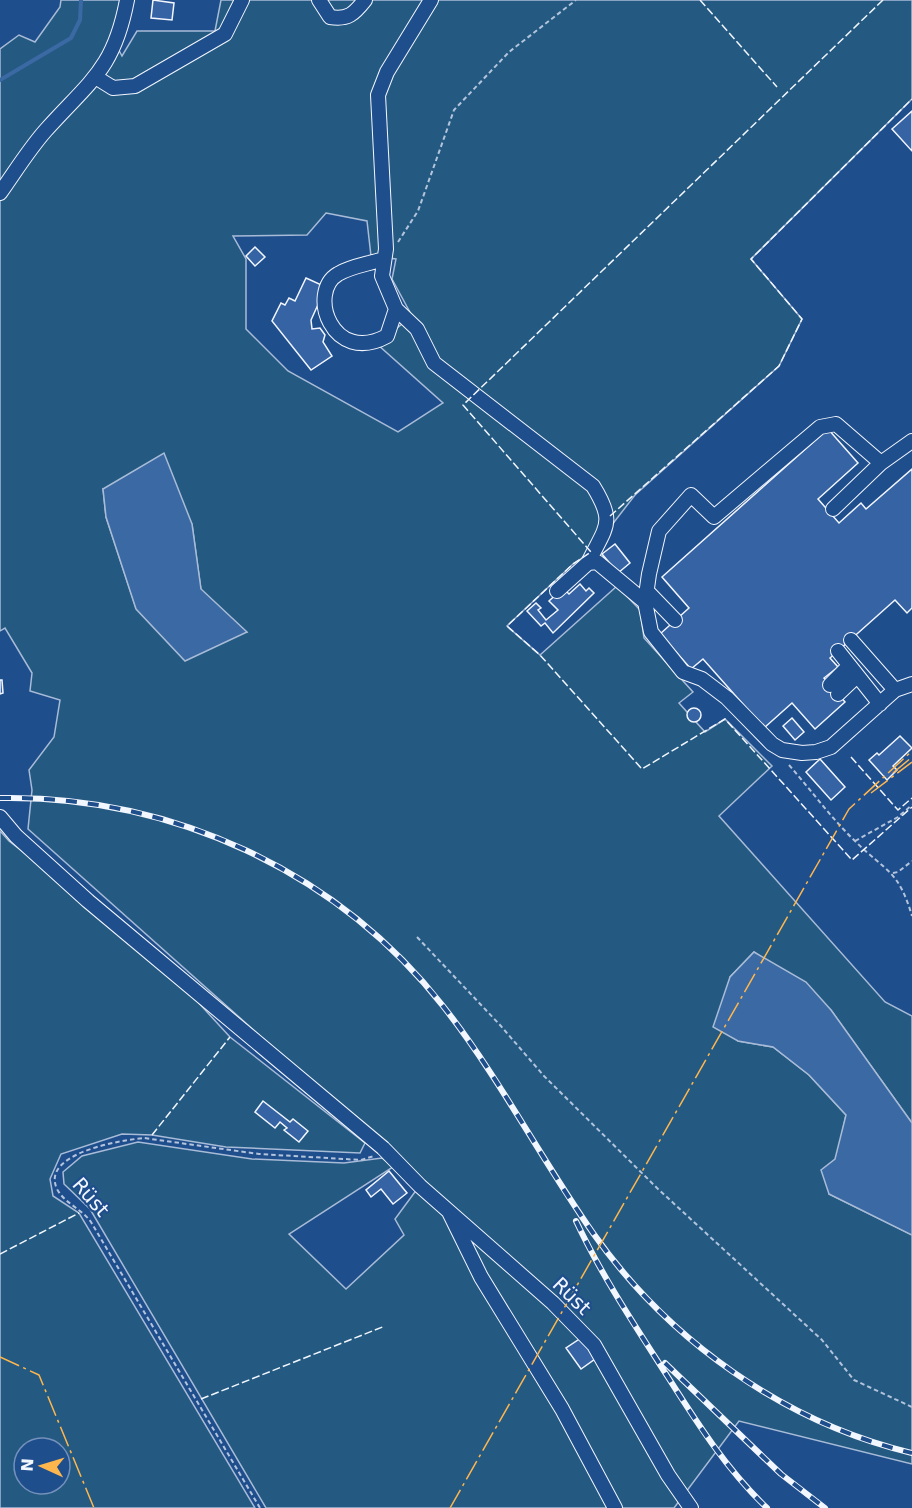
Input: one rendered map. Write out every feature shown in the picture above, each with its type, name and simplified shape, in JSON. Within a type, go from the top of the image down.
[{"type":"street","points":[[0,193],[45,131],[97,78],[121,32],[127,0]]},
{"type":"street","points":[[97,78],[113,88],[135,86],[225,34],[242,0]]},
{"type":"street","points":[[319,0],[330,17],[343,19],[355,13],[365,0]]},
{"type":"street","points":[[431,0],[387,72],[378,94],[386,249],[382,276],[396,309],[417,329],[434,363],[593,486],[608,513],[605,527],[588,563],[556,591]]},
{"type":"street","points":[[383,259],[338,274],[330,281],[326,292],[327,315],[331,326],[340,335],[348,341],[359,344],[375,342],[387,336],[396,309]]},
{"type":"street","points":[[881,463],[836,424],[820,427],[714,517],[691,495],[659,531],[646,597],[651,633],[683,672],[702,679],[727,698],[760,735],[782,750],[816,752],[831,747],[895,690],[912,684]]},
{"type":"street","points":[[832,509],[881,463],[912,441]]},
{"type":"street","points":[[588,563],[597,562],[675,620]]},
{"type":"street","points":[[851,640],[895,690]]},
{"type":"street","points":[[838,651],[880,704]]},
{"type":"street","points":[[834,689],[853,671]]},
{"type":"street","name":"Rüst","points":[[0,817],[16,836],[88,901],[383,1148],[420,1186],[446,1206],[553,1303],[594,1345],[668,1475],[691,1508]]},
{"type":"street","points":[[446,1206],[481,1277],[562,1409],[615,1508]]},
{"type":"path","points":[[394,248],[418,212],[454,110],[509,52],[576,0]]},
{"type":"path","points":[[782,750],[787,762],[855,841],[893,873],[902,886],[912,916]]},
{"type":"path","points":[[855,841],[898,817],[912,805]]},
{"type":"path","points":[[893,873],[898,872],[912,861]]},
{"type":"path","points":[[417,937],[500,1025],[544,1076],[657,1188],[822,1340],[854,1380],[912,1407]]},
{"type":"path","name":"Rüst","points":[[260,1508],[91,1222],[59,1192],[55,1180],[56,1173],[66,1161],[76,1155],[129,1139],[144,1138],[259,1154],[361,1160],[376,1155],[383,1148]]},
{"type":"shaded area","points":[[61,0],[120,0],[113,39],[122,56],[137,31],[215,31],[221,0],[912,0],[912,99],[751,259],[802,319],[779,366],[635,495],[591,552],[573,564],[507,626],[540,655],[617,586],[640,610],[644,638],[693,692],[679,703],[705,732],[725,719],[772,766],[719,816],[885,1002],[912,1016],[912,1123],[831,1010],[754,952],[730,977],[738,1041],[773,1047],[809,1075],[846,1115],[829,1194],[912,1235],[912,1464],[739,1421],[674,1508],[266,1508],[90,1209],[64,1184],[63,1172],[82,1156],[138,1142],[252,1159],[344,1163],[382,1158],[393,1167],[289,1234],[346,1289],[404,1235],[395,1219],[423,1181],[28,829],[32,790],[29,770],[54,737],[60,700],[30,691],[32,673],[5,628],[0,631],[0,49],[19,35],[35,42],[60,7]],"holes":[[[326,213],[367,221],[371,256],[396,259],[392,279],[412,316],[377,344],[443,403],[398,432],[288,371],[246,329],[246,259],[233,236],[307,235]],[[103,489],[192,524],[201,590],[246,632],[136,608],[106,517]]]},
{"type":"shaded area","points":[[164,453],[192,524],[201,589],[247,632],[185,661],[136,609],[106,517],[103,489]]},
{"type":"shaded area","points":[[0,831],[9,841],[150,950],[230,1037],[365,1143],[360,1153],[226,1147],[152,1135],[122,1134],[61,1154],[50,1179],[53,1196],[79,1213],[255,1508],[0,1508]]},
{"type":"shaded area","points":[[754,952],[806,982],[831,1010],[912,1123],[912,1235],[829,1194],[821,1170],[835,1159],[846,1115],[809,1075],[773,1047],[738,1041],[713,1027],[730,977]]},
{"type":"building","points":[[153,0],[174,3],[172,20],[151,18]]},
{"type":"building","points":[[912,111],[912,151],[892,129]]},
{"type":"building","points":[[255,247],[265,257],[255,266],[246,256]]},
{"type":"building","points":[[306,278],[326,287],[311,320],[312,329],[320,328],[325,335],[323,342],[332,356],[311,370],[272,321],[281,303],[285,305],[289,298],[295,301]]},
{"type":"building","points":[[828,429],[858,463],[818,499],[839,523],[861,503],[866,509],[912,469],[912,608],[907,613],[895,600],[830,658],[838,667],[824,678],[845,702],[815,729],[792,703],[764,728],[703,659],[691,669],[660,634],[689,608],[662,577]]},
{"type":"building","points":[[615,544],[630,563],[618,573],[602,554]]},
{"type":"building","points":[[580,584],[586,591],[589,588],[594,593],[553,633],[545,623],[541,626],[527,611],[536,603],[541,608],[538,610],[546,620],[558,610],[549,601],[563,588],[569,594]]},
{"type":"building","points":[[0,680],[2,680],[3,693],[0,694]]},
{"type":"building","points":[[694,708],[699,710],[701,715],[699,720],[694,722],[689,720],[687,715],[689,710]]},
{"type":"building","points":[[792,718],[804,732],[795,740],[783,726]]},
{"type":"building","points":[[900,736],[912,748],[893,766],[897,770],[887,780],[869,760],[877,753],[879,755]]},
{"type":"building","points":[[820,759],[845,787],[831,800],[806,772]]},
{"type":"building","points":[[263,1101],[290,1122],[293,1119],[308,1131],[299,1142],[284,1130],[287,1128],[280,1122],[275,1128],[255,1112]]},
{"type":"building","points":[[389,1171],[407,1193],[393,1204],[381,1189],[371,1197],[366,1190]]},
{"type":"building","points":[[581,1338],[595,1359],[581,1369],[566,1348]]},
{"type":"waterway","points":[[0,80],[71,38],[80,20],[81,0]]},
{"type":"railway","points":[[0,798],[64,801],[126,810],[187,827],[246,850],[301,880],[353,916],[401,958],[443,1006],[483,1061],[593,1233],[623,1272],[657,1308],[693,1342],[733,1372],[775,1398],[819,1421],[865,1439],[912,1453]]},
{"type":"railway","points":[[576,1221],[614,1292],[695,1419],[721,1456],[767,1508]]},
{"type":"railway","points":[[665,1363],[781,1474],[825,1508]]},
{"type":"fence","points":[[700,0],[777,87]]},
{"type":"fence","points":[[883,0],[463,405],[591,552],[573,564],[507,626],[540,655],[642,769],[725,719],[852,860],[912,807]]},
{"type":"fence","points":[[610,516],[779,366],[802,319],[751,259],[912,99]]},
{"type":"fence","points":[[851,757],[898,810],[912,798]]},
{"type":"fence","points":[[152,1135],[230,1037]]},
{"type":"fence","points":[[0,1254],[79,1213]]},
{"type":"fence","points":[[201,1399],[385,1326]]},
{"type":"power","points":[[450,1508],[849,809],[912,751]]},
{"type":"power","points":[[893,773],[912,757]]},
{"type":"power","points":[[871,793],[912,762]]},
{"type":"power","points":[[0,1357],[39,1375],[94,1508]]}]
